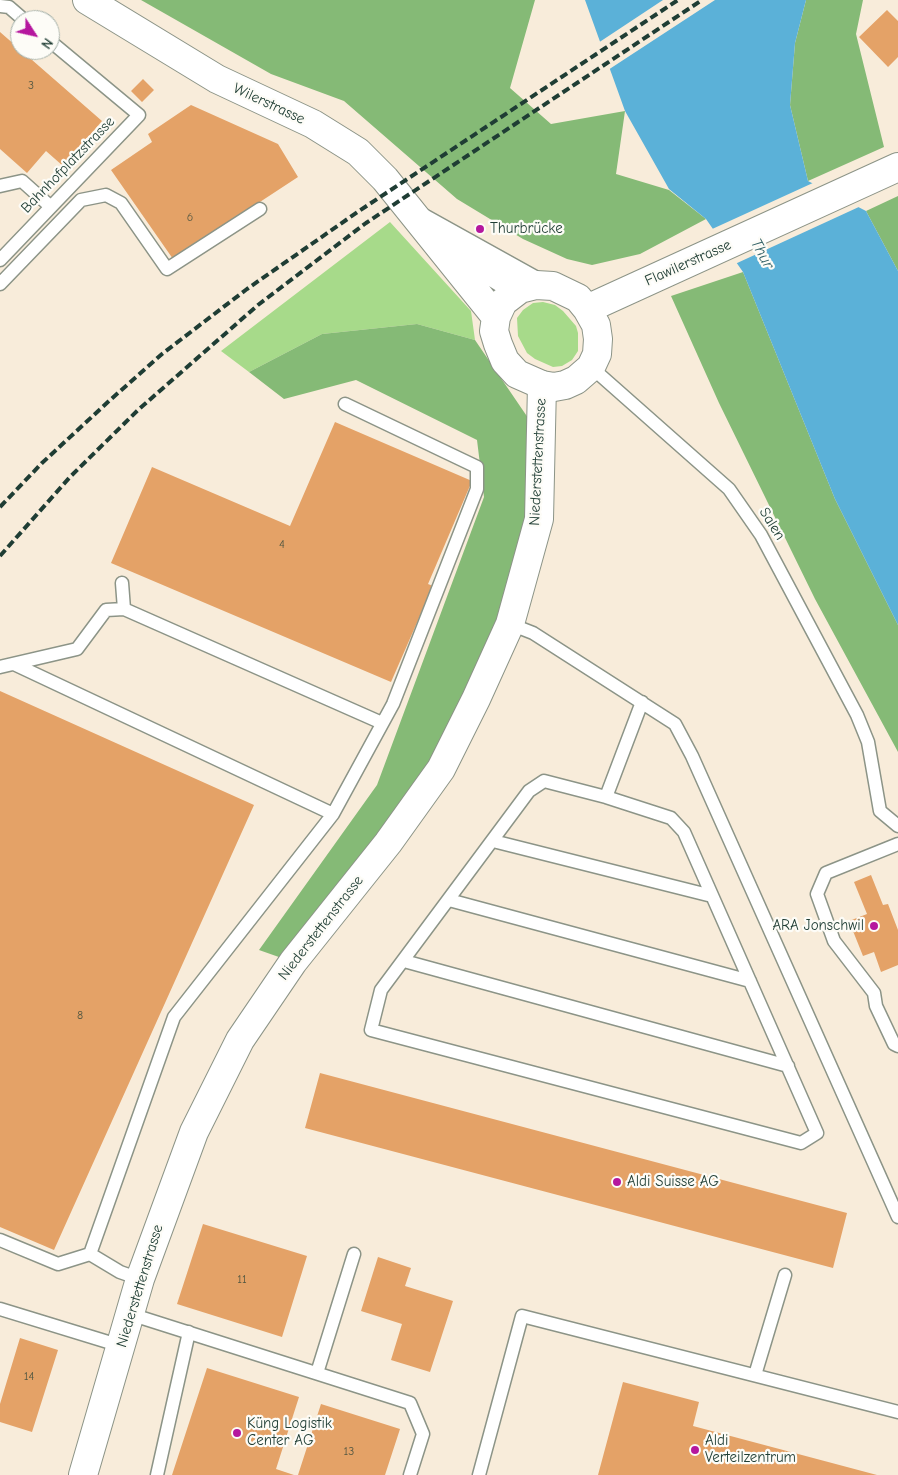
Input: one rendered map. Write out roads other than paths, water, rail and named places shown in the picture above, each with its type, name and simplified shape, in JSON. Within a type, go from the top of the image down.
[{"type":"main road","name":"Wilerstrasse","points":[[87,0],[217,79],[313,124],[358,152],[385,179],[496,317]]},
{"type":"main road","name":"Flawilerstrasse","points":[[587,309],[898,167]]},
{"type":"main road","name":"Wilerstrasse","points":[[429,233],[520,289]]},
{"type":"main road","points":[[536,286],[553,286],[578,298],[596,325],[598,339],[597,354],[591,367],[576,380],[554,387],[542,385],[517,374],[505,361],[494,331],[496,317],[503,302],[520,289],[536,286]]},
{"type":"main road","name":"Niederstettenstrasse","points":[[83,1475],[140,1279],[194,1132],[240,1040],[293,962],[388,843],[441,769],[476,699],[510,624],[539,519],[542,385]]},
{"type":"lane","points":[[0,6],[9,7],[12,10]]},
{"type":"lane","name":"Bahnhofplatzstrasse","points":[[0,260],[139,115],[60,50]]},
{"type":"lane","points":[[0,186],[22,181],[51,207]]},
{"type":"lane","points":[[0,284],[81,200],[106,195],[121,203],[167,269],[260,209]]},
{"type":"lane","points":[[406,205],[553,286]]},
{"type":"lane","name":"Salen","points":[[591,367],[729,489],[761,535],[857,714],[868,742],[880,811],[898,826]]},
{"type":"lane","points":[[90,1254],[174,1017],[333,814],[393,704],[477,489],[477,467],[345,404]]},
{"type":"lane","points":[[122,583],[124,609]]},
{"type":"lane","points":[[0,667],[76,649],[106,610],[124,609],[382,723]]},
{"type":"lane","points":[[510,624],[533,633],[675,724],[692,756],[898,1217]]},
{"type":"lane","points":[[14,664],[333,814]]},
{"type":"lane","points":[[606,797],[642,702]]},
{"type":"lane","points":[[544,781],[606,797],[670,818],[684,832],[817,1133],[800,1142],[371,1030],[381,990],[529,792],[544,781]]},
{"type":"lane","points":[[493,841],[712,896]]},
{"type":"lane","points":[[898,844],[826,873],[817,894],[834,941],[874,993],[876,1006],[894,1044],[898,1046]]},
{"type":"lane","points":[[448,900],[750,981]]},
{"type":"lane","points":[[404,960],[788,1066]]},
{"type":"lane","points":[[0,1240],[58,1264],[90,1254],[120,1272],[140,1279]]},
{"type":"lane","points":[[317,1373],[354,1254]]},
{"type":"lane","points":[[755,1375],[785,1275]]},
{"type":"lane","points":[[0,1309],[121,1346]]},
{"type":"lane","points":[[130,1314],[410,1403],[423,1434],[410,1475]]},
{"type":"lane","points":[[479,1475],[522,1316],[898,1412]]},
{"type":"lane","points":[[158,1475],[189,1332]]},
{"type":"water","name":"Thur","points":[[585,0],[806,0],[795,43],[790,105],[808,181],[866,211],[898,271],[898,625],[835,499],[743,272],[706,219],[669,189],[625,111]]},
{"type":"railway","points":[[0,507],[42,463],[162,354],[247,289],[359,211],[678,0]]},
{"type":"railway","points":[[0,556],[70,477],[138,410],[258,305],[366,223],[702,0]]},
{"type":"place","name":"Thurbrücke","points":[[480,229]]},
{"type":"place","name":"ARA Jonschwil","points":[[874,926]]},
{"type":"place","name":"Aldi Suisse AG","points":[[617,1182]]},
{"type":"place","name":"Küng Logistik Center AG","points":[[237,1433]]},
{"type":"place","name":"Aldi Verteilzentrum","points":[[695,1450]]}]
